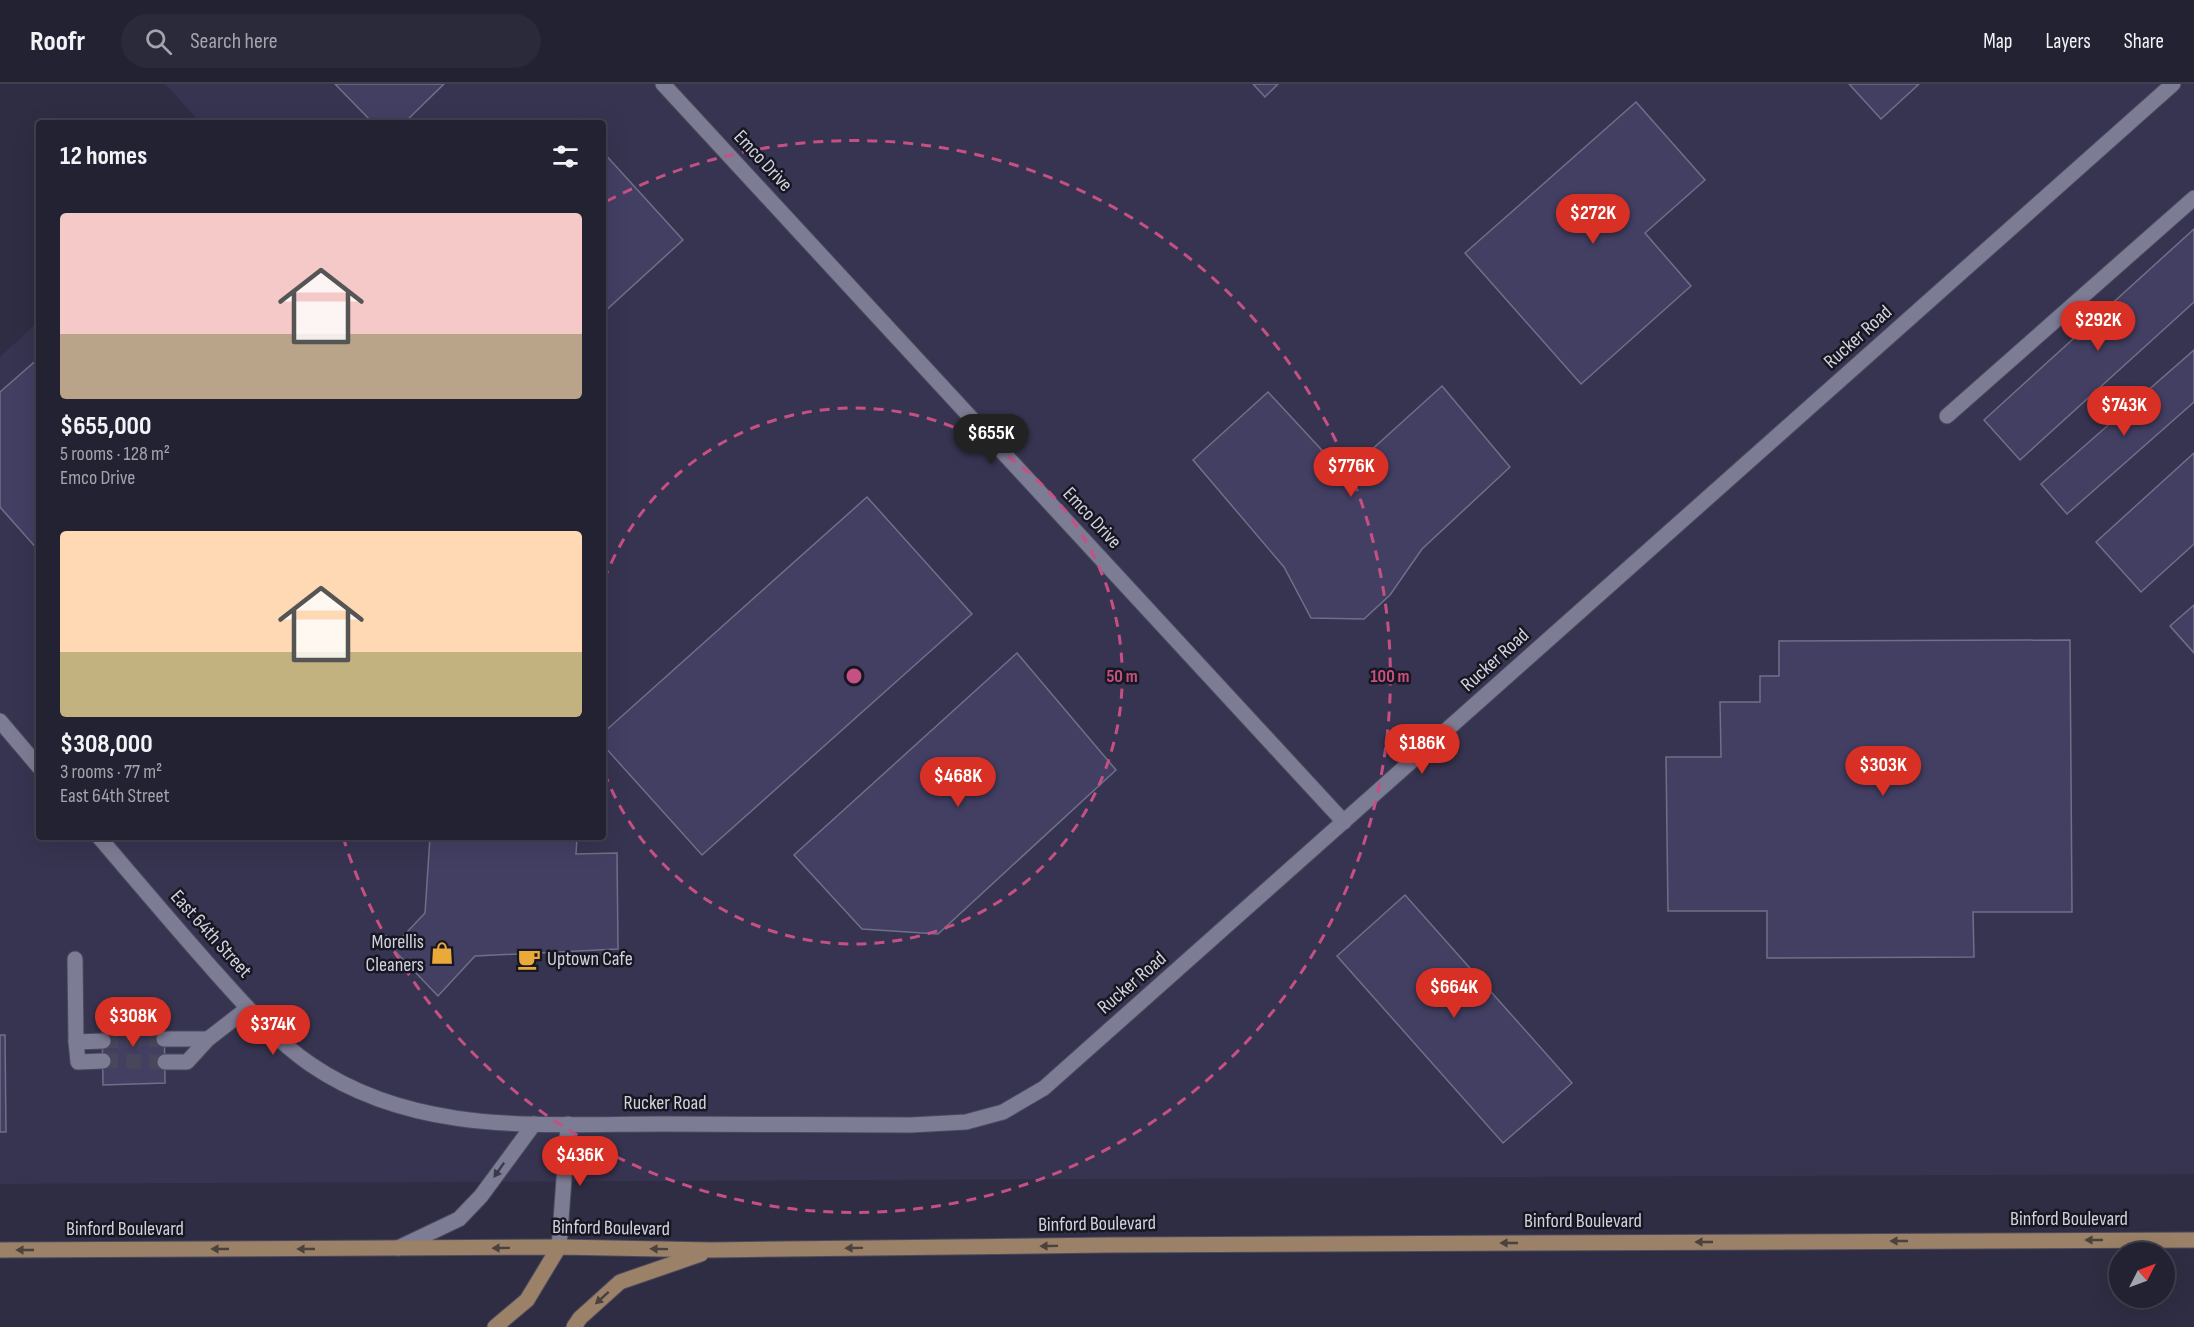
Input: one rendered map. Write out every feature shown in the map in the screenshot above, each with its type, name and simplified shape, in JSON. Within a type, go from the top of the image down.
[{"type":"main road","name":"Binford Boulevard","points":[[0,1250],[559,1248],[712,1250],[1119,1245],[2194,1240]]},
{"type":"main road","points":[[495,1327],[527,1300],[559,1248]]},
{"type":"main road","points":[[574,1327],[580,1318],[620,1282],[712,1250]]},
{"type":"street","name":"Emco Drive","points":[[663,84],[1344,822]]},
{"type":"street","name":"Rucker Road","points":[[534,1124],[911,1125],[966,1122],[1002,1112],[1044,1088],[2173,84]]},
{"type":"street","points":[[1947,417],[2194,198]]},
{"type":"street","points":[[0,721],[36,763]]},
{"type":"street","name":"East 64th Street","points":[[102,840],[248,1008],[273,1034],[296,1053],[344,1084],[389,1104],[458,1119],[534,1124]]},
{"type":"street","points":[[75,959],[78,1062],[103,1061]]},
{"type":"street","points":[[165,1062],[187,1062],[208,1039],[248,1008]]},
{"type":"street","points":[[164,1039],[208,1039]]},
{"type":"street","points":[[76,1042],[103,1041]]},
{"type":"street","points":[[396,1249],[459,1219],[481,1196],[534,1124]]},
{"type":"street","points":[[559,1248],[568,1124]]},
{"type":"shaded area","points":[[165,84],[2194,84],[2194,1174],[0,1184],[0,357],[36,324],[36,840],[606,840],[606,120],[198,120]]},
{"type":"building","points":[[335,84],[444,84],[407,120],[370,120]]},
{"type":"building","points":[[1253,84],[1278,84],[1265,97]]},
{"type":"building","points":[[1849,84],[1919,84],[1881,119]]},
{"type":"building","points":[[1636,102],[1705,180],[1645,233],[1691,286],[1581,384],[1465,253]]},
{"type":"building","points":[[606,155],[683,240],[606,310]]},
{"type":"building","points":[[2194,229],[2194,302],[2020,460],[1984,420]]},
{"type":"building","points":[[2194,350],[2194,402],[2067,514],[2041,484]]},
{"type":"building","points":[[36,361],[36,548],[0,507],[0,392]]},
{"type":"building","points":[[1442,386],[1510,467],[1422,549],[1390,595],[1364,619],[1311,618],[1284,567],[1193,460],[1268,392],[1332,461],[1358,462]]},
{"type":"building","points":[[2194,453],[2194,544],[2141,592],[2096,542]]},
{"type":"building","points":[[867,497],[972,614],[702,855],[606,748],[606,730]]},
{"type":"building","points":[[2194,605],[2194,653],[2170,626]]},
{"type":"building","points":[[2070,640],[2072,912],[1973,912],[1974,957],[1767,958],[1767,911],[1668,911],[1666,757],[1721,757],[1720,702],[1760,702],[1760,676],[1779,676],[1779,641]]},
{"type":"building","points":[[1017,653],[1116,770],[938,934],[862,929],[794,855]]},
{"type":"building","points":[[430,840],[577,840],[576,854],[617,853],[618,949],[475,956],[438,996],[392,948],[425,913]]},
{"type":"building","points":[[1405,895],[1572,1083],[1503,1143],[1337,956]]},
{"type":"building","points":[[164,1012],[165,1083],[103,1085],[102,1013]]},
{"type":"building","points":[[0,1035],[5,1035],[6,1132],[0,1132]]},
{"type":"tunnel","points":[[103,1041],[164,1039]]},
{"type":"tunnel","points":[[103,1061],[165,1062]]},
{"type":"place","name":"Morellis Cleaners","points":[[442,953]]},
{"type":"place","name":"Uptown Cafe","points":[[529,959]]}]
